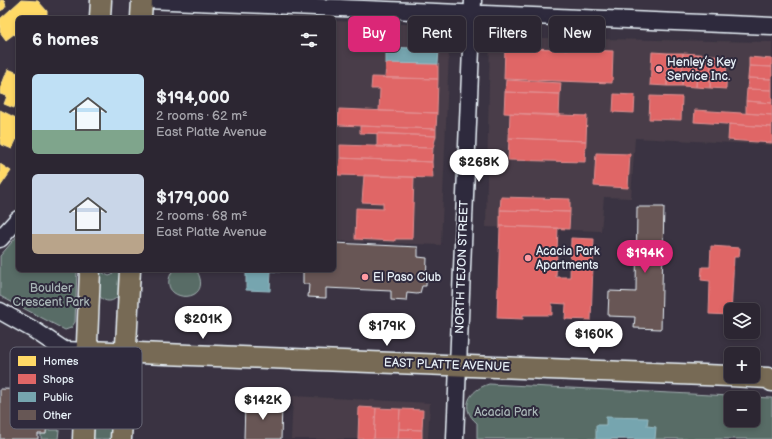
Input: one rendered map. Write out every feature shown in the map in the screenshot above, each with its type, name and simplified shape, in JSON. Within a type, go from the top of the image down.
[{"type":"main road","points":[[100,16],[101,0]]},
{"type":"main road","points":[[141,16],[142,0]]},
{"type":"main road","points":[[87,347],[90,272]]},
{"type":"main road","points":[[127,347],[130,272]]},
{"type":"main road","name":"EAST PLATTE AVENUE","points":[[142,353],[771,378]]},
{"type":"main road","points":[[83,429],[83,439]]},
{"type":"main road","points":[[122,439],[123,429]]},
{"type":"street","points":[[146,0],[472,7],[772,26]]},
{"type":"street","name":"NORTH TEJON STREET","points":[[455,439],[472,7]]},
{"type":"street","points":[[0,239],[16,221]]},
{"type":"street","points":[[0,311],[34,330],[60,347]]},
{"type":"shaded area","points":[[336,21],[348,22],[348,52],[400,52],[400,24],[408,24],[408,52],[449,52],[441,245],[336,241]]},
{"type":"shaded area","points":[[541,38],[549,38],[549,52],[605,52],[605,39],[772,42],[772,145],[635,138],[631,198],[604,197],[601,231],[486,227],[490,52],[541,52]]},
{"type":"shaded area","points":[[293,396],[430,403],[428,439],[291,439]]},
{"type":"green space","name":"Boulder Crescent Park","points":[[16,237],[16,272],[77,272],[75,322],[71,328],[65,330],[0,296],[0,256]]},
{"type":"green space","points":[[99,272],[103,272],[109,276],[114,272],[120,272],[119,294],[117,297],[111,301],[108,301],[102,299],[98,293]]},
{"type":"green space","points":[[172,272],[197,272],[201,283],[198,291],[192,295],[184,296],[176,294],[171,289],[169,281]]},
{"type":"green space","name":"Acacia Park","points":[[489,384],[724,396],[724,427],[760,427],[760,397],[772,398],[772,439],[477,439],[477,423],[468,411],[469,400],[476,391]]},
{"type":"green space","points":[[92,429],[113,429],[113,439],[92,439]]},
{"type":"green space","points":[[46,430],[59,430],[58,439],[41,439],[41,434]]},
{"type":"building: Homes","points":[[0,0],[4,0],[6,6],[0,11]]},
{"type":"building: Homes","points":[[21,0],[38,1],[47,11],[47,16],[16,16],[16,36],[14,34],[6,40],[0,32],[0,19]]},
{"type":"building: Homes","points":[[8,69],[16,72],[16,106],[14,108],[4,104],[7,96],[0,94],[0,89]]},
{"type":"building: Homes","points":[[0,110],[16,118],[16,140],[12,149],[0,144]]},
{"type":"building: Homes","points":[[0,164],[11,171],[0,187]]},
{"type":"building: Shops","points":[[541,48],[549,49],[549,52],[613,51],[612,83],[504,79],[505,52],[541,52]]},
{"type":"building: Shops","name":"Henley’s Key Service Inc.","points":[[652,52],[668,53],[667,86],[650,85]]},
{"type":"building: Shops","points":[[668,53],[683,53],[682,86],[667,86]]},
{"type":"building: Shops","points":[[683,53],[698,54],[696,87],[682,86]]},
{"type":"building: Shops","points":[[698,54],[711,55],[710,88],[696,87]]},
{"type":"building: Shops","points":[[711,55],[727,56],[726,89],[710,88]]},
{"type":"building: Shops","points":[[749,57],[772,59],[772,67],[749,66]]},
{"type":"building: Shops","points":[[386,63],[438,64],[438,79],[385,78]]},
{"type":"building: Shops","points":[[749,66],[772,67],[772,79],[748,78]]},
{"type":"building: Shops","points":[[372,77],[438,79],[437,113],[379,111],[380,89],[371,89]]},
{"type":"building: Shops","points":[[748,78],[772,79],[772,90],[747,89]]},
{"type":"building: Shops","points":[[506,80],[561,83],[560,94],[505,92]]},
{"type":"building: Shops","points":[[747,89],[772,90],[772,103],[746,101]]},
{"type":"building: Shops","points":[[505,92],[560,94],[559,116],[504,113]]},
{"type":"building: Shops","points":[[614,94],[635,95],[634,113],[613,112]]},
{"type":"building: Shops","points":[[650,96],[682,97],[681,120],[649,119]]},
{"type":"building: Shops","points":[[746,101],[772,103],[772,115],[746,113]]},
{"type":"building: Shops","points":[[339,109],[437,113],[436,129],[338,125]]},
{"type":"building: Shops","points":[[695,110],[772,115],[772,127],[694,122]]},
{"type":"building: Shops","points":[[510,113],[587,116],[586,141],[509,138]]},
{"type":"building: Shops","points":[[729,124],[772,127],[772,143],[728,140]]},
{"type":"building: Shops","points":[[360,126],[436,129],[436,136],[360,133]]},
{"type":"building: Shops","points":[[377,133],[436,136],[433,148],[377,147]]},
{"type":"building: Shops","points":[[509,138],[586,141],[585,162],[508,160]]},
{"type":"building: Shops","points":[[340,145],[433,148],[432,162],[340,158]]},
{"type":"building: Shops","points":[[596,153],[630,154],[628,188],[594,186]]},
{"type":"building: Shops","points":[[340,158],[432,162],[433,178],[338,175]]},
{"type":"building: Shops","points":[[364,175],[414,177],[412,239],[395,239],[395,241],[355,239],[356,208],[383,209],[383,203],[362,202]]},
{"type":"building: Shops","points":[[501,197],[570,199],[570,212],[500,210]]},
{"type":"building: Shops","points":[[500,210],[570,212],[569,229],[500,226]]},
{"type":"building: Shops","name":"Acacia Park Apartments","points":[[500,226],[558,228],[556,277],[570,277],[571,238],[594,239],[591,320],[565,319],[566,304],[552,303],[552,315],[523,315],[523,319],[497,318]]},
{"type":"building: Shops","points":[[711,246],[740,248],[739,257],[734,257],[732,303],[724,303],[724,315],[709,314],[710,281],[701,280],[702,267],[710,267]]},
{"type":"building: Shops","points":[[359,407],[376,408],[374,439],[358,439]]},
{"type":"building: Shops","points":[[376,408],[400,409],[398,439],[374,439]]},
{"type":"building: Shops","points":[[400,409],[423,410],[422,430],[399,429]]},
{"type":"building: Shops","points":[[399,429],[422,430],[422,439],[398,439]]},
{"type":"building: Public","points":[[400,48],[408,48],[408,52],[439,52],[438,64],[386,63],[386,52],[400,52]]},
{"type":"building: Public","points":[[246,272],[271,272],[270,291],[246,290]]},
{"type":"building: Public","points":[[606,417],[648,418],[647,426],[656,427],[655,439],[596,439],[596,425],[606,425]]},
{"type":"building: Other","points":[[637,207],[664,207],[661,329],[634,328],[635,317],[608,316],[609,291],[636,292]]},
{"type":"building: Other","name":"El Paso Club","points":[[336,243],[418,247],[418,257],[427,258],[426,286],[422,286],[420,293],[407,293],[406,301],[391,300],[391,291],[326,288],[326,298],[308,297],[309,284],[303,284],[303,272],[336,272]]},
{"type":"building: Other","points":[[0,389],[10,389],[10,429],[46,429],[46,434],[38,434],[38,439],[0,439]]},
{"type":"building: Other","points":[[245,403],[282,404],[281,439],[244,439]]},
{"type":"place","name":"Henley’s Key Service Inc.","points":[[659,69]]},
{"type":"place","name":"Acacia Park Apartments","points":[[528,258]]},
{"type":"place","name":"El Paso Club","points":[[365,277]]}]
